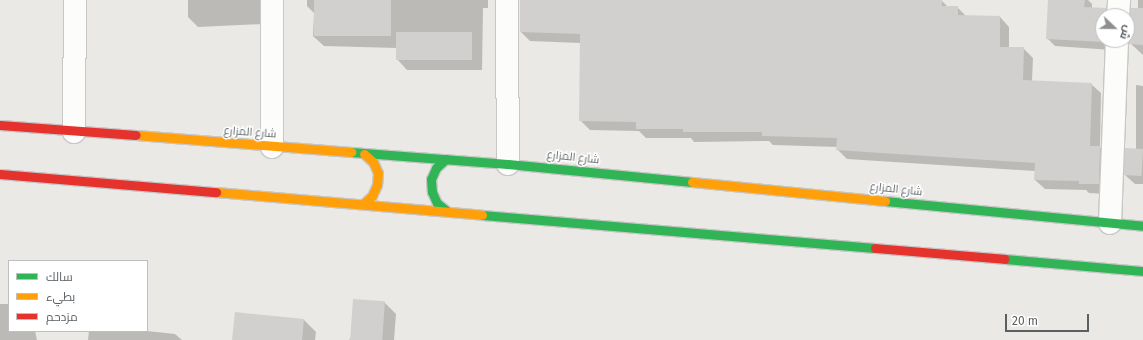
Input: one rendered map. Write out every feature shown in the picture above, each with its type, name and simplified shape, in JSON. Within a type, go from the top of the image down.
[{"type":"street","points":[[74,132],[75,0]]},
{"type":"street","points":[[272,0],[272,147]]},
{"type":"street","points":[[507,0],[508,164]]},
{"type":"street","points":[[1110,223],[1117,48]]},
{"type":"street","name":"شارع المزارع","points":[[0,125],[74,132],[508,164],[1143,226]]},
{"type":"street","points":[[363,204],[372,196],[377,185],[378,173],[373,162],[364,154]]},
{"type":"street","points":[[446,159],[436,168],[431,179],[432,192],[437,203],[447,211]]},
{"type":"street","points":[[0,174],[1143,271]]},
{"type":"building","points":[[314,0],[391,0],[391,36],[314,36]]},
{"type":"building","points":[[520,0],[942,0],[942,6],[958,6],[958,15],[1000,16],[1000,47],[1024,47],[1023,80],[1092,83],[1090,146],[1100,146],[1099,184],[1079,184],[1079,181],[1034,180],[1035,163],[836,150],[837,138],[762,136],[762,132],[683,132],[683,129],[636,129],[636,122],[579,121],[580,34],[520,32]]},
{"type":"building","points":[[1048,0],[1085,0],[1084,7],[1106,8],[1095,8],[1095,42],[1046,39]]},
{"type":"building","points":[[1135,8],[1143,8],[1143,45],[1135,44]]},
{"type":"building","points":[[396,32],[472,32],[472,60],[396,60]]},
{"type":"building","points":[[1125,148],[1143,149],[1142,176],[1124,175]]},
{"type":"building","points":[[353,299],[385,301],[382,340],[350,340]]},
{"type":"building","points":[[235,312],[304,319],[302,340],[232,340]]},
{"type":"traffic: fast","points":[[351,152],[508,164],[692,182]]},
{"type":"traffic: fast","points":[[446,159],[436,168],[431,179],[432,192],[437,203],[447,211]]},
{"type":"traffic: fast","points":[[885,201],[1143,226]]},
{"type":"traffic: fast","points":[[482,215],[875,248]]},
{"type":"traffic: fast","points":[[1005,259],[1143,271]]},
{"type":"traffic: slow","points":[[136,135],[351,152]]},
{"type":"traffic: slow","points":[[363,204],[372,196],[377,185],[378,173],[373,162],[364,154]]},
{"type":"traffic: slow","points":[[692,182],[885,201]]},
{"type":"traffic: slow","points":[[216,192],[482,215]]},
{"type":"traffic: jam","points":[[0,125],[136,135]]},
{"type":"traffic: jam","points":[[0,174],[216,192]]},
{"type":"traffic: jam","points":[[875,248],[1005,259]]}]
